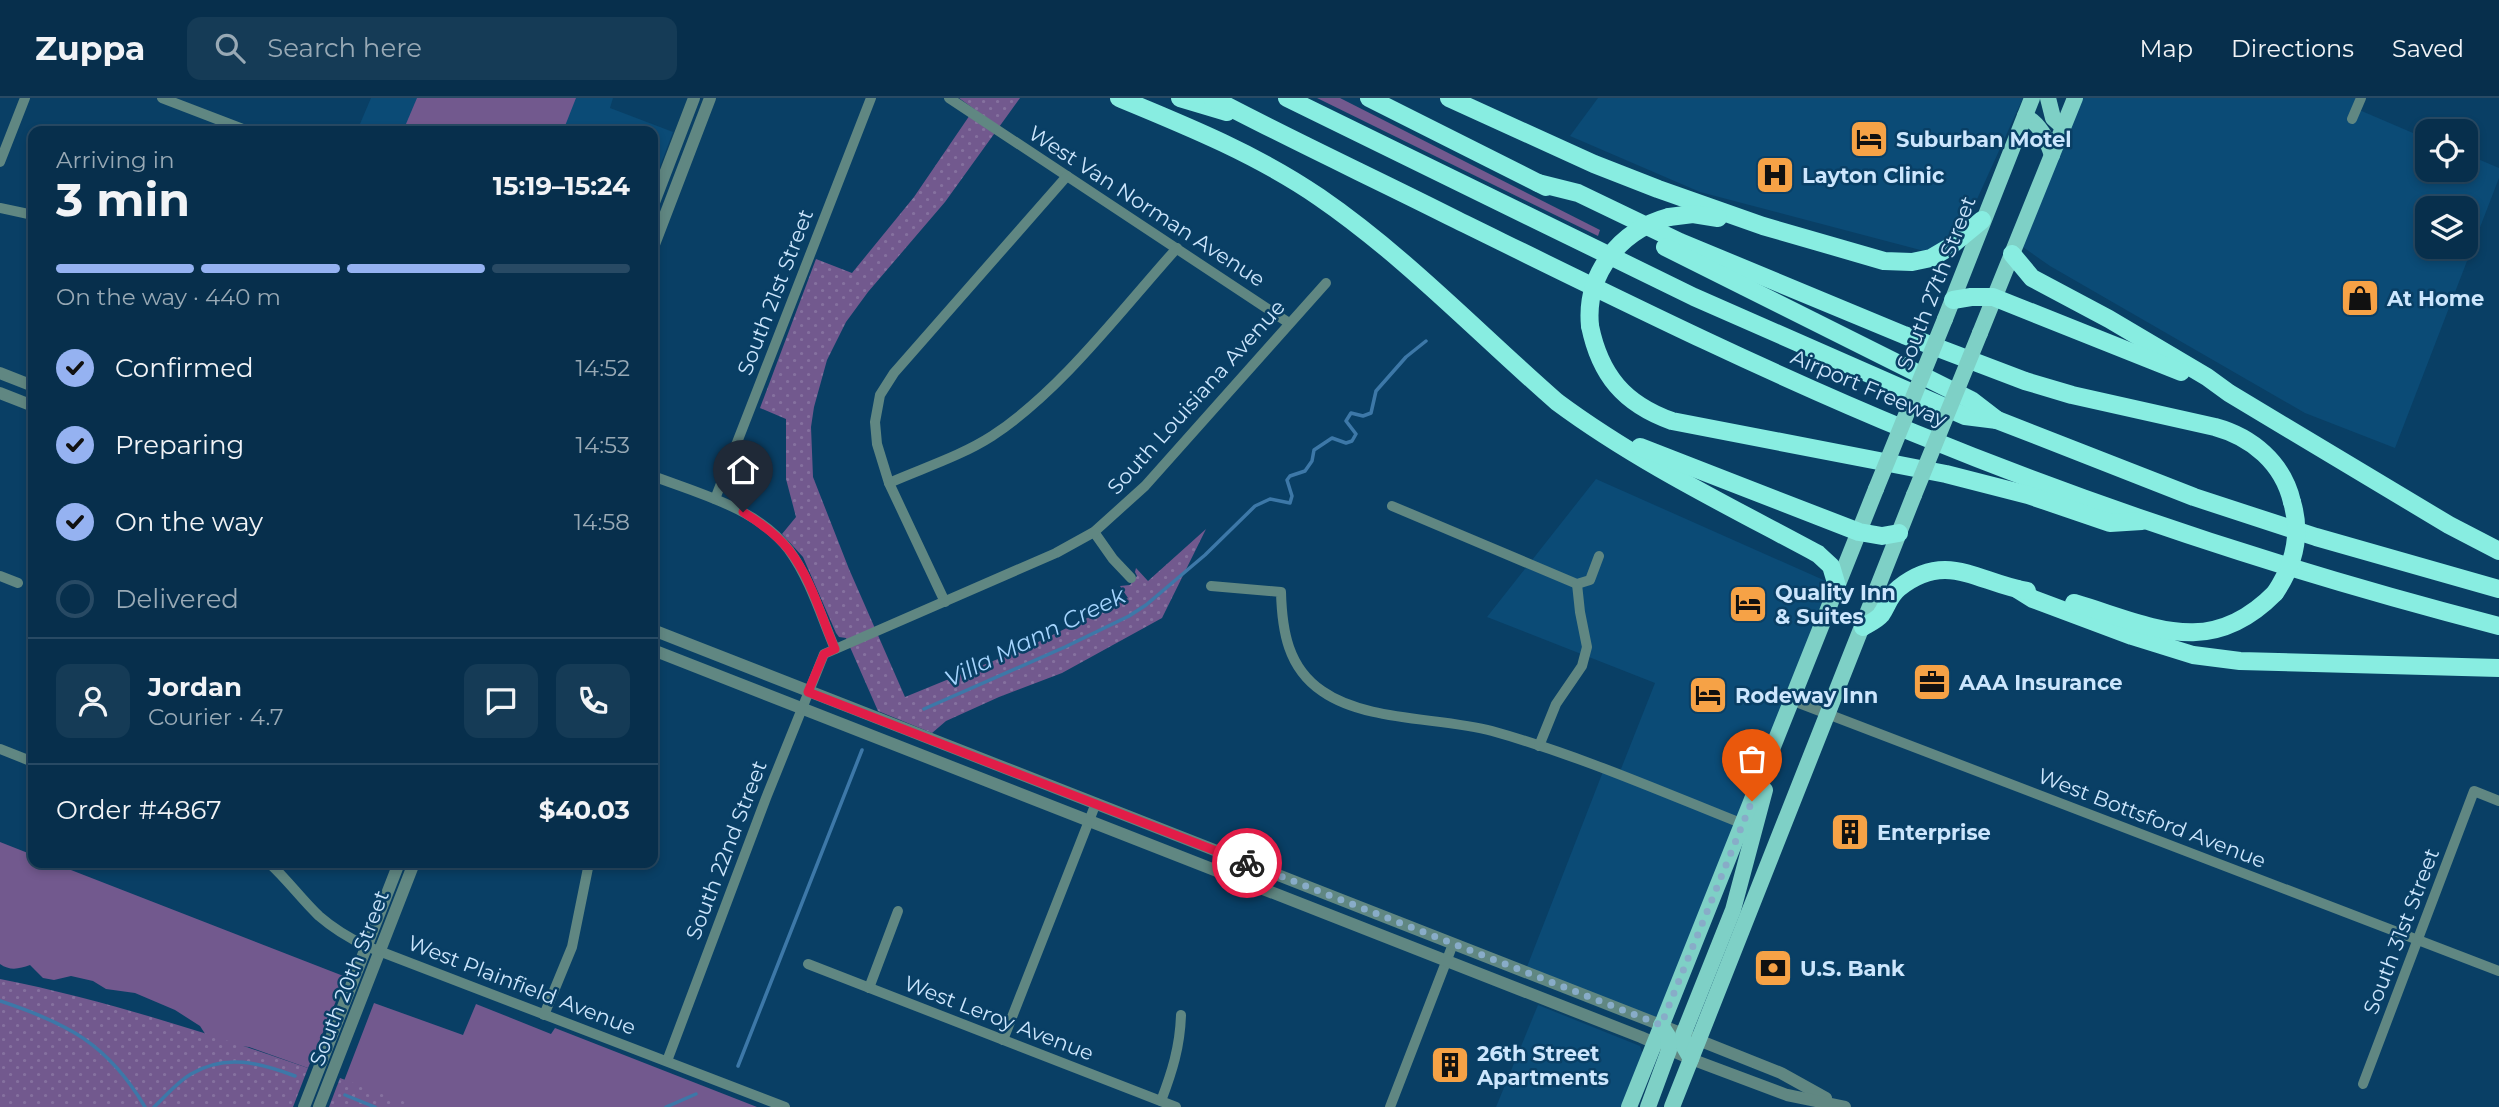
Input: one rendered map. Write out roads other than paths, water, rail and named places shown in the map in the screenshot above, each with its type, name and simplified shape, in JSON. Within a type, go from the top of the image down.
[{"type":"highway","points":[[1119,98],[1276,170],[1319,197],[1395,254],[1513,363],[1582,421],[1678,479],[1818,554],[1830,566],[1838,586]]},
{"type":"highway","points":[[1180,98],[1251,119]]},
{"type":"highway","points":[[1212,98],[1251,119]]},
{"type":"highway","points":[[1287,98],[1638,271],[1750,323],[1965,416],[1997,420],[2194,497],[2316,537],[2499,589]]},
{"type":"highway","points":[[1369,98],[1971,400],[1997,420]]},
{"type":"highway","points":[[1449,98],[1594,164],[1763,226],[1884,261],[1912,262],[1940,254],[1982,220]]},
{"type":"highway","name":"Airport Freeway","points":[[1251,119],[1600,291],[1767,369],[1915,433],[2150,521],[2334,580],[2499,626]]},
{"type":"highway","points":[[1538,183],[1578,193],[1679,242],[1904,335],[2025,381],[2072,395],[2235,433],[2268,457],[2284,478],[2292,502],[2297,527],[2294,554],[2286,576],[2258,611],[2220,630],[2184,633],[2166,630],[2017,589],[1956,569],[1932,571],[1909,581],[1892,594],[1880,616],[1863,627]]},
{"type":"highway","points":[[1763,226],[1683,214],[1641,227],[1623,240],[1608,258],[1593,289],[1590,326],[1609,377],[1629,399],[1653,415],[1672,421],[1909,466],[1982,483],[2110,523],[2150,521]]},
{"type":"highway","points":[[2012,254],[2032,278],[2120,326],[2449,524],[2499,551]]},
{"type":"highway","points":[[1952,300],[1993,297],[2229,393]]},
{"type":"highway","points":[[1582,421],[1621,439],[1859,532],[1882,536],[1899,533]]},
{"type":"highway","points":[[2017,589],[2033,599],[2132,636],[2193,655],[2240,661],[2499,668]]},
{"type":"main road","name":"South 27th Street","points":[[1629,1107],[2032,98]]},
{"type":"main road","points":[[2048,98],[2053,118],[2063,127]]},
{"type":"main road","points":[[1672,1107],[1691,1059],[1684,1047],[1691,1038],[1863,627],[2075,98]]},
{"type":"main road","points":[[2025,116],[2034,121],[2044,133],[2052,155]]},
{"type":"main road","points":[[1691,1038],[1733,911],[1779,733]]},
{"type":"main road","points":[[1648,1107],[1670,1050],[1668,1036],[1661,1025]]},
{"type":"street","points":[[0,162],[25,98]]},
{"type":"street","points":[[162,98],[235,126]]},
{"type":"street","points":[[658,192],[694,98]]},
{"type":"street","points":[[658,234],[710,98]]},
{"type":"street","name":"South 21st Street","points":[[715,499],[871,98]]},
{"type":"street","name":"West Van Norman Avenue","points":[[949,98],[1289,323]]},
{"type":"street","points":[[2352,119],[2361,98]]},
{"type":"street","points":[[945,602],[889,483],[877,444],[875,422],[880,396],[894,373],[1068,176]]},
{"type":"street","points":[[0,208],[28,214]]},
{"type":"street","points":[[889,483],[990,437],[1035,404],[1177,248]]},
{"type":"street","name":"South Louisiana Avenue","points":[[824,654],[1056,553],[1094,531],[1145,486],[1326,283]]},
{"type":"street","points":[[0,373],[28,384]]},
{"type":"street","points":[[0,393],[28,404]]},
{"type":"street","points":[[658,478],[715,499],[757,521],[789,550],[808,584],[835,649]]},
{"type":"street","points":[[1392,506],[1577,583],[1590,580],[1599,556]]},
{"type":"street","points":[[1094,531],[1113,559],[1131,578]]},
{"type":"street","points":[[0,576],[18,583]]},
{"type":"street","points":[[1539,746],[1556,704],[1583,666],[1587,647],[1577,583]]},
{"type":"street","points":[[1211,586],[1281,592],[1283,628],[1290,653],[1306,676],[1331,697],[1368,710],[1473,727],[1539,746],[1743,824]]},
{"type":"street","points":[[658,632],[1781,1073],[1841,1106]]},
{"type":"street","points":[[658,652],[1691,1059],[1787,1095],[1841,1106]]},
{"type":"street","name":"South 22nd Street","points":[[667,1061],[824,654]]},
{"type":"street","name":"West Bottsford Avenue","points":[[1791,700],[2499,971]]},
{"type":"street","points":[[0,749],[28,760]]},
{"type":"street","name":"South 31st Street","points":[[2363,1084],[2474,791],[2499,801]]},
{"type":"street","points":[[1003,1040],[1096,803]]},
{"type":"street","name":"West Plainfield Avenue","points":[[275,868],[318,915],[344,935],[366,946],[785,1107]]},
{"type":"street","name":"South 20th Street","points":[[304,1107],[397,868]]},
{"type":"street","name":"South 20th Street","points":[[319,1107],[412,868]]},
{"type":"street","points":[[544,1015],[572,947],[588,868]]},
{"type":"street","points":[[1270,892],[1277,875]]},
{"type":"street","points":[[869,988],[898,911]]},
{"type":"street","points":[[1390,1107],[1453,944]]},
{"type":"street","name":"West Leroy Avenue","points":[[808,964],[1176,1107]]},
{"type":"street","points":[[1577,1013],[1585,995]]},
{"type":"street","points":[[1161,1101],[1175,1064],[1180,1041],[1181,1015]]},
{"type":"waterway","name":"Villa Mann Creek","points":[[924,709],[1129,616],[1205,555],[1255,506],[1270,499],[1290,503],[1292,496],[1287,480],[1290,476],[1305,471],[1312,461],[1314,450],[1332,438],[1346,443],[1352,441],[1356,434],[1346,421],[1351,413],[1363,416],[1371,413],[1376,391],[1406,357],[1426,341]]},
{"type":"waterway","name":"Villa Mann Creek","points":[[738,1066],[862,750]]},
{"type":"waterway","points":[[0,1001],[46,1018],[84,1039],[116,1067],[145,1107]]},
{"type":"waterway","points":[[154,1107],[186,1077],[217,1064],[243,1062],[295,1076]]},
{"type":"waterway","name":"Villa Mann Creek","points":[[666,1107],[696,1094]]},
{"type":"waterway","name":"Villa Mann Creek","points":[[345,1095],[375,1107]]},
{"type":"place","name":"Suburban Motel","points":[[1869,139]]},
{"type":"place","name":"Layton Clinic","points":[[1775,175]]},
{"type":"place","name":"At Home","points":[[2360,298]]},
{"type":"place","name":"Quality Inn & Suites","points":[[1748,604]]},
{"type":"place","name":"AAA Insurance","points":[[1932,682]]},
{"type":"place","name":"Rodeway Inn","points":[[1708,695]]},
{"type":"place","name":"Enterprise","points":[[1850,832]]},
{"type":"place","name":"U.S. Bank","points":[[1773,968]]},
{"type":"place","name":"26th Street Apartments","points":[[1450,1065]]}]
